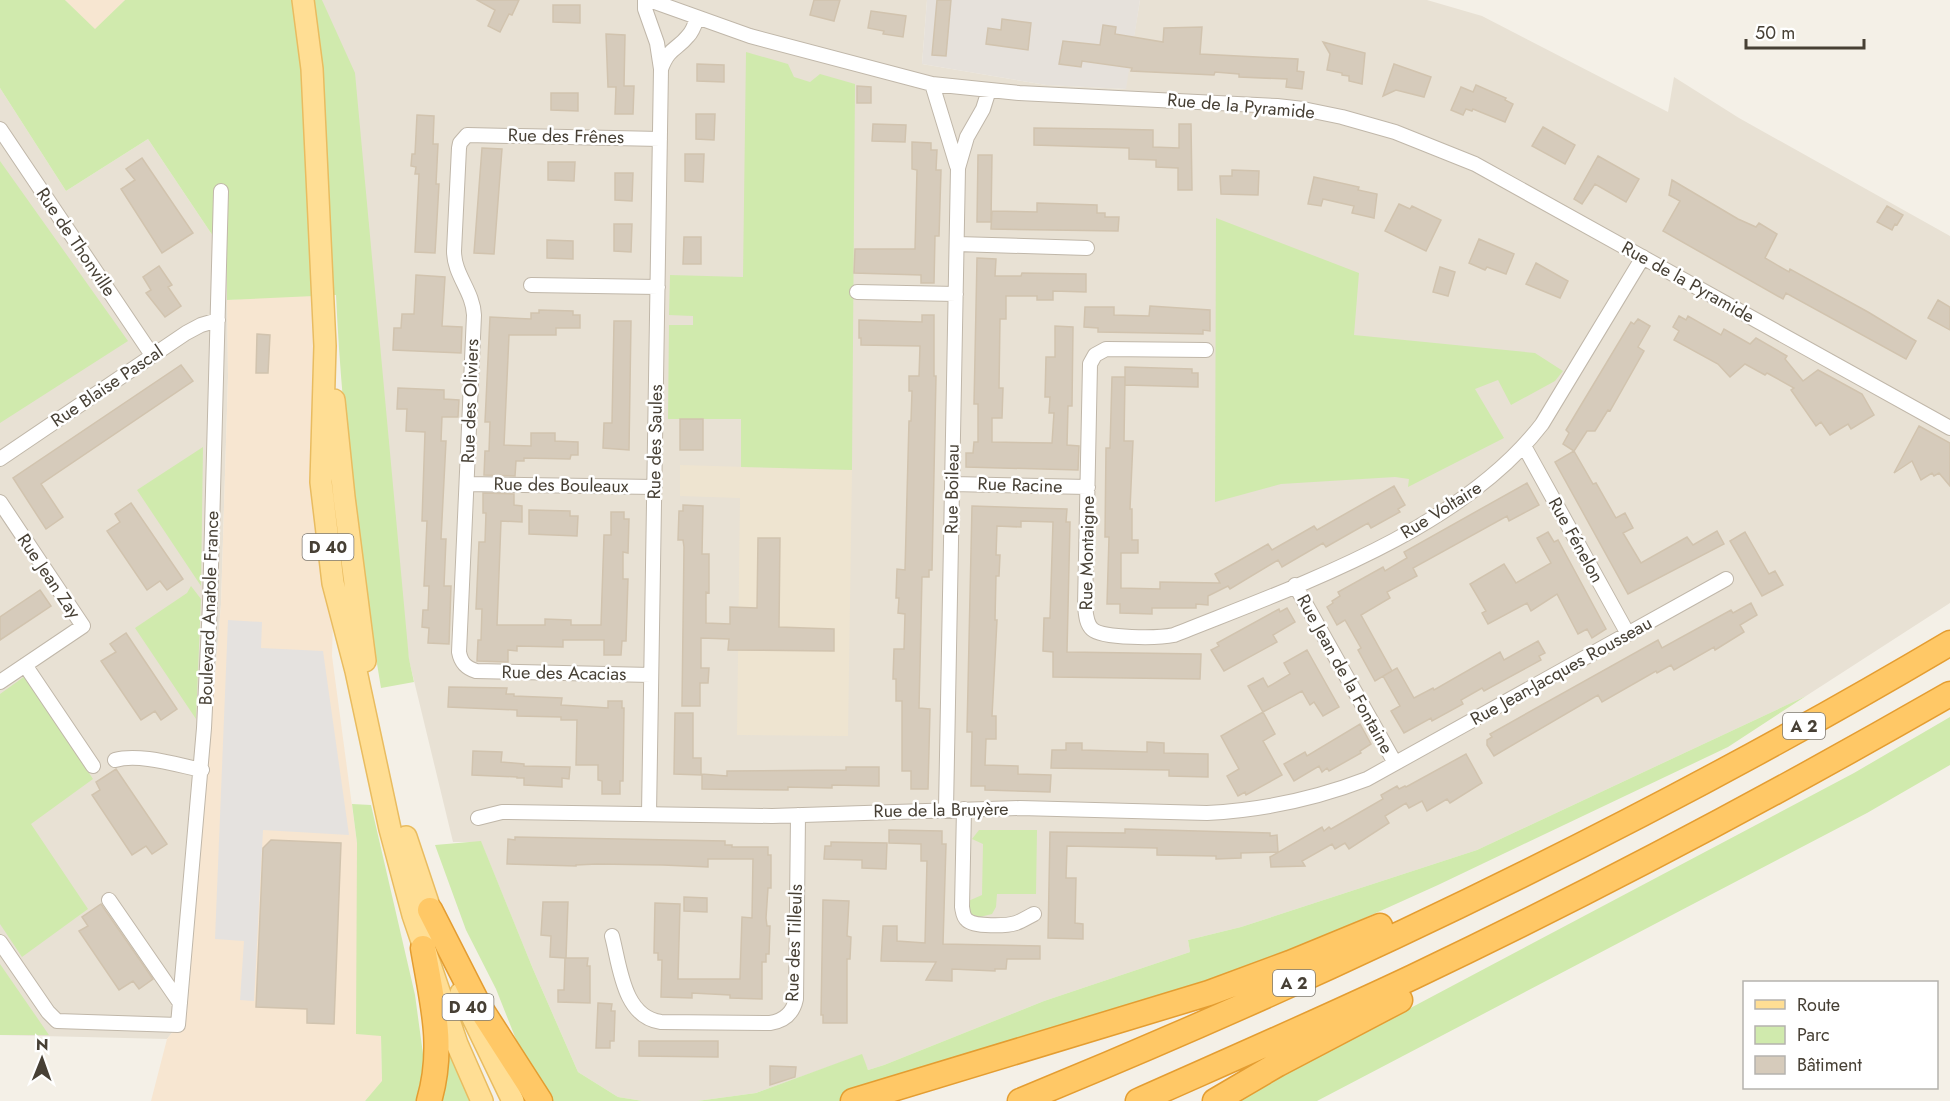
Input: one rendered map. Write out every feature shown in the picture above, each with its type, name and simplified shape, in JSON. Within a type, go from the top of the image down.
[{"type":"highway","name":"A 2","points":[[1020,1101],[1280,989],[1451,909],[1562,854],[1754,753],[1950,643]]},
{"type":"highway","name":"A 2","points":[[1138,1101],[1327,1017],[1581,895],[1777,792],[1950,694]]},
{"type":"highway","points":[[853,1101],[1209,993],[1290,963],[1469,886],[1562,854]]},
{"type":"highway","points":[[1215,1101],[1278,1064],[1480,958],[1581,895]]},
{"type":"highway","points":[[430,910],[487,1019],[540,1101]]},
{"type":"highway","points":[[423,948],[438,1040],[437,1068],[429,1101]]},
{"type":"main road","name":"D 40","points":[[303,0],[312,69],[325,346],[321,482],[333,583],[358,678],[390,829],[423,948],[457,1044],[482,1101]]},
{"type":"main road","name":"D 40","points":[[325,346],[334,400],[362,641],[374,711],[397,806],[430,910],[470,1014],[513,1101]]},
{"type":"street","name":"Rue de la Pyramide","points":[[647,0],[750,36],[932,84],[989,90],[1277,106],[1342,117],[1407,136],[1462,158],[1950,428]]},
{"type":"street","name":"Rue des Saules","points":[[647,0],[645,9],[655,33],[661,69],[649,814]]},
{"type":"street","points":[[661,69],[664,60],[674,47],[690,34],[697,18]]},
{"type":"street","name":"Rue Boileau","points":[[932,84],[958,168]]},
{"type":"street","name":"Rue Boileau","points":[[946,809],[958,168],[968,137],[983,109],[989,90]]},
{"type":"street","name":"Rue de Thonville","points":[[0,129],[152,356]]},
{"type":"street","name":"Rue des Frênes","points":[[472,134],[660,139]]},
{"type":"street","name":"Rue des Oliviers","points":[[472,134],[463,138],[459,148],[454,251],[455,265],[470,294],[474,308],[459,652],[462,663],[476,671]]},
{"type":"street","name":"Boulevard Anatole France","points":[[0,942],[48,1012],[57,1021],[178,1025],[202,770],[210,604],[221,191]]},
{"type":"street","points":[[957,244],[1087,248]]},
{"type":"street","name":"Rue Voltaire","points":[[1209,620],[1382,546],[1455,505],[1494,476],[1524,446],[1548,415],[1643,257]]},
{"type":"street","points":[[531,285],[658,287]]},
{"type":"street","points":[[857,292],[956,294]]},
{"type":"street","name":"Rue Blaise Pascal","points":[[0,459],[194,328],[218,320]]},
{"type":"street","name":"Rue Montaigne","points":[[1206,350],[1112,348],[1095,355],[1090,370],[1085,606],[1086,618],[1091,628],[1108,635],[1167,636],[1209,620]]},
{"type":"street","name":"Rue Fénelon","points":[[1524,446],[1628,634]]},
{"type":"street","name":"Rue des Bouleaux","points":[[467,484],[654,487]]},
{"type":"street","name":"Rue Racine","points":[[953,484],[1088,487]]},
{"type":"street","name":"Rue Jean Zay","points":[[0,502],[82,626],[0,682]]},
{"type":"street","name":"Rue Jean-Jacques Rousseau","points":[[1395,763],[1726,579]]},
{"type":"street","name":"Rue Jean de la Fontaine","points":[[1295,585],[1395,763]]},
{"type":"street","points":[[25,665],[93,766]]},
{"type":"street","name":"Rue des Acacias","points":[[476,671],[651,675]]},
{"type":"street","points":[[116,760],[137,759],[202,770]]},
{"type":"street","name":"Rue de la Bruyère","points":[[478,818],[502,812],[798,815],[1020,808],[1208,813],[1241,811],[1309,798],[1367,779],[1395,763]]},
{"type":"street","points":[[964,809],[962,907],[964,917],[976,924],[1005,925],[1017,923],[1034,914]]},
{"type":"street","name":"Rue des Tilleuls","points":[[612,936],[629,997],[647,1018],[661,1022],[738,1023],[770,1023],[782,1019],[791,1011],[796,999],[798,815]]},
{"type":"street","points":[[109,900],[180,1003]]},
{"type":"shaded area","points":[[65,0],[125,0],[95,30]]},
{"type":"shaded area","points":[[322,0],[927,0],[922,64],[1046,85],[1125,89],[1140,0],[1427,0],[1482,16],[1668,112],[1674,77],[1739,118],[1950,236],[1950,603],[1806,696],[1477,850],[1241,927],[1188,940],[1190,952],[1044,1001],[868,1070],[861,1055],[756,1093],[697,1101],[643,1101],[618,1097],[578,1072],[481,842],[453,842],[409,660]]},
{"type":"shaded area","points":[[927,0],[1140,0],[1126,89],[1046,85],[922,64]]},
{"type":"shaded area","points":[[0,88],[66,191],[148,139],[227,257],[228,377],[221,604],[187,1014],[167,1039],[0,1035]]},
{"type":"shaded area","points":[[313,294],[333,620],[332,656],[357,843],[357,1034],[381,1035],[382,1082],[365,1101],[151,1101],[167,1039],[187,1014],[221,604],[228,377],[227,300]]},
{"type":"shaded area","points":[[680,465],[852,470],[848,736],[737,735],[740,498],[680,496]]},
{"type":"shaded area","points":[[228,620],[262,622],[261,648],[323,651],[349,835],[263,830],[254,1001],[240,1000],[244,941],[215,939]]},
{"type":"green space","points":[[0,0],[65,0],[95,29],[125,0],[322,0],[355,73],[409,659],[414,682],[381,688],[352,492],[342,394],[336,295],[227,300],[227,257],[148,139],[66,191],[0,88]]},
{"type":"green space","points":[[746,52],[788,64],[794,77],[810,82],[820,74],[855,84],[852,470],[741,467],[741,419],[668,419],[669,325],[693,325],[693,316],[669,315],[670,275],[743,277]]},
{"type":"green space","points":[[0,161],[128,341],[0,423]]},
{"type":"green space","points":[[1216,218],[1359,273],[1354,335],[1535,353],[1563,371],[1555,381],[1511,405],[1498,380],[1475,389],[1504,438],[1408,487],[1409,479],[1395,477],[1281,484],[1215,502]]},
{"type":"green space","points":[[203,447],[201,586],[137,490]]},
{"type":"green space","points":[[191,586],[201,599],[196,719],[135,628],[187,593]]},
{"type":"green space","points":[[25,676],[93,779],[31,824],[88,909],[22,957],[0,924],[0,694]]},
{"type":"green space","points":[[1806,696],[1728,747],[1438,885],[1267,962],[887,1080],[897,1101],[697,1101],[756,1093],[862,1054],[868,1070],[884,1065],[1044,1001],[1190,952],[1188,940],[1241,927],[1477,850]]},
{"type":"green space","points":[[1950,717],[1950,765],[1867,813],[1317,1101],[1235,1101],[1854,773]]},
{"type":"green space","points":[[352,804],[371,805],[415,995],[423,1054],[451,1049],[471,1101],[365,1101],[382,1081],[381,1036],[356,1034],[357,843]]},
{"type":"green space","points":[[979,830],[1037,830],[1036,894],[997,894],[996,907],[992,914],[980,917],[972,915],[966,902],[982,895],[983,844],[972,839]]},
{"type":"green space","points":[[481,841],[578,1072],[618,1097],[643,1101],[525,1101],[508,1071],[521,1052],[496,989],[466,930],[435,845]]},
{"type":"green space","points":[[0,964],[49,1035],[0,1035]]},
{"type":"building","points":[[477,0],[519,0],[500,32],[488,26],[495,10]]},
{"type":"building","points":[[814,0],[840,0],[834,21],[810,15]]},
{"type":"building","points":[[937,0],[951,0],[946,56],[932,55]]},
{"type":"building","points":[[553,5],[580,5],[580,23],[553,22]]},
{"type":"building","points":[[871,11],[906,16],[903,37],[883,34],[884,31],[868,28]]},
{"type":"building","points":[[1002,19],[1031,23],[1028,50],[986,44],[988,28],[1001,30]]},
{"type":"building","points":[[1103,25],[1116,27],[1115,34],[1163,42],[1164,28],[1202,27],[1200,54],[1298,59],[1297,71],[1304,72],[1302,89],[1286,87],[1287,79],[1239,77],[1239,74],[1131,71],[1132,68],[1082,61],[1081,67],[1059,64],[1063,41],[1100,45]]},
{"type":"building","points":[[606,34],[625,35],[624,86],[634,86],[633,114],[615,114],[616,87],[608,87]]},
{"type":"building","points":[[1323,42],[1365,53],[1362,84],[1349,81],[1349,76],[1342,75],[1342,73],[1327,70],[1330,54]]},
{"type":"building","points":[[697,64],[724,65],[724,82],[697,81]]},
{"type":"building","points":[[1394,64],[1431,77],[1424,97],[1396,90],[1383,96]]},
{"type":"building","points":[[1476,85],[1506,98],[1505,100],[1513,104],[1505,122],[1473,109],[1472,111],[1466,109],[1463,115],[1451,110],[1461,87],[1473,92]]},
{"type":"building","points":[[857,86],[871,87],[871,103],[857,103]]},
{"type":"building","points":[[551,93],[578,93],[578,111],[551,110]]},
{"type":"building","points":[[696,114],[715,114],[714,140],[696,139]]},
{"type":"building","points":[[417,115],[434,116],[433,144],[438,144],[436,184],[439,184],[435,253],[415,252],[419,174],[415,174],[416,167],[411,166],[412,154],[415,154]]},
{"type":"building","points":[[873,124],[906,125],[905,142],[872,141]]},
{"type":"building","points":[[1179,124],[1191,124],[1192,190],[1178,190],[1178,168],[1156,167],[1156,160],[1129,159],[1129,148],[1034,145],[1034,128],[1109,129],[1153,130],[1153,147],[1179,148]]},
{"type":"building","points":[[1543,127],[1575,145],[1565,164],[1532,146]]},
{"type":"building","points":[[912,142],[931,143],[931,150],[937,150],[936,170],[941,170],[939,236],[935,236],[934,283],[921,283],[921,275],[854,273],[855,249],[915,249],[917,170],[912,169]]},
{"type":"building","points":[[482,148],[502,149],[494,254],[474,253]]},
{"type":"building","points":[[685,154],[704,154],[703,182],[685,181]]},
{"type":"building","points":[[978,155],[992,155],[991,222],[977,222]]},
{"type":"building","points":[[1598,156],[1639,179],[1626,202],[1595,184],[1582,204],[1574,199]]},
{"type":"building","points":[[142,158],[193,233],[162,253],[121,189],[135,180],[126,169]]},
{"type":"building","points":[[548,162],[575,162],[574,181],[548,180]]},
{"type":"building","points":[[1232,170],[1259,171],[1258,195],[1221,194],[1220,176],[1232,176]]},
{"type":"building","points":[[615,173],[633,173],[632,201],[615,200]]},
{"type":"building","points":[[1314,177],[1359,187],[1358,190],[1377,194],[1374,218],[1352,213],[1354,206],[1323,199],[1321,206],[1308,204]]},
{"type":"building","points":[[1672,180],[1738,219],[1756,227],[1759,223],[1777,234],[1765,258],[1789,272],[1790,269],[1916,341],[1906,359],[1786,293],[1783,299],[1663,231],[1680,201],[1669,195]]},
{"type":"building","points":[[1037,203],[1097,205],[1097,213],[1105,213],[1105,217],[1119,217],[1118,231],[991,229],[992,211],[1037,212]]},
{"type":"building","points":[[1399,204],[1410,209],[1412,206],[1441,220],[1426,251],[1385,231]]},
{"type":"building","points":[[1887,206],[1903,215],[1892,230],[1877,222]]},
{"type":"building","points":[[614,224],[632,224],[631,252],[614,251]]},
{"type":"building","points":[[684,237],[701,237],[701,264],[683,264]]},
{"type":"building","points":[[1479,239],[1514,254],[1506,274],[1487,267],[1485,270],[1469,263]]},
{"type":"building","points":[[547,240],[573,241],[573,259],[547,258]]},
{"type":"building","points":[[977,258],[996,259],[995,276],[1021,276],[1022,273],[1086,274],[1086,292],[1053,291],[1053,300],[1037,300],[1037,296],[1006,296],[1006,319],[1000,319],[999,388],[1003,388],[1002,418],[992,418],[992,442],[1052,443],[1054,413],[1049,413],[1050,397],[1045,397],[1046,357],[1055,357],[1055,326],[1073,327],[1072,406],[1068,406],[1067,445],[1079,446],[1078,470],[966,467],[966,453],[973,453],[974,442],[978,442],[978,404],[974,404]]},
{"type":"building","points":[[1536,263],[1568,281],[1560,298],[1526,284]]},
{"type":"building","points":[[159,266],[172,285],[168,287],[181,306],[165,317],[146,293],[151,290],[143,277]]},
{"type":"building","points":[[1440,267],[1455,272],[1448,296],[1433,292]]},
{"type":"building","points":[[416,275],[445,277],[442,326],[462,327],[461,353],[393,350],[394,328],[401,328],[402,314],[414,314]]},
{"type":"building","points":[[1938,300],[1950,307],[1950,330],[1928,318]]},
{"type":"building","points":[[1150,306],[1210,310],[1210,331],[1203,330],[1203,334],[1098,332],[1098,328],[1084,327],[1085,307],[1114,307],[1114,315],[1149,316]]},
{"type":"building","points":[[539,310],[573,311],[573,315],[580,315],[580,328],[556,328],[556,335],[509,335],[504,445],[531,446],[531,433],[555,433],[555,441],[578,442],[578,455],[571,455],[570,459],[524,458],[524,461],[516,461],[515,476],[484,475],[485,451],[489,451],[490,422],[485,422],[490,317],[531,319],[531,313],[539,313]]},
{"type":"building","points":[[922,315],[934,315],[934,376],[936,376],[932,570],[929,570],[929,577],[922,577],[919,708],[930,709],[928,789],[911,789],[911,771],[902,771],[902,701],[896,701],[896,679],[893,679],[894,649],[904,649],[905,614],[898,613],[899,598],[896,598],[897,569],[905,570],[909,421],[911,421],[912,391],[909,391],[909,376],[919,376],[920,346],[861,345],[859,320],[922,322]]},
{"type":"building","points":[[1679,316],[1686,320],[1688,316],[1721,335],[1724,329],[1750,344],[1756,338],[1787,356],[1785,359],[1803,381],[1818,370],[1862,394],[1874,415],[1851,429],[1848,424],[1830,435],[1821,422],[1816,426],[1791,390],[1794,388],[1745,364],[1730,377],[1718,364],[1674,340],[1679,331],[1673,327]]},
{"type":"building","points":[[1638,319],[1650,326],[1638,347],[1644,351],[1610,411],[1608,410],[1595,431],[1587,431],[1574,451],[1563,444],[1569,433],[1566,430],[1631,322],[1634,324]]},
{"type":"building","points":[[614,321],[631,321],[629,450],[603,448],[604,423],[612,423]]},
{"type":"building","points":[[257,334],[270,335],[268,373],[256,373]]},
{"type":"building","points":[[181,365],[193,381],[41,484],[63,517],[46,529],[13,478]]},
{"type":"building","points":[[1125,367],[1192,369],[1192,373],[1198,373],[1198,387],[1125,385]]},
{"type":"building","points":[[1112,377],[1125,377],[1124,441],[1133,441],[1130,509],[1132,509],[1132,540],[1138,540],[1138,553],[1121,553],[1121,588],[1160,589],[1160,582],[1220,583],[1215,574],[1268,544],[1272,550],[1314,526],[1317,530],[1394,486],[1405,505],[1398,509],[1400,512],[1371,528],[1368,523],[1326,547],[1323,543],[1282,567],[1278,560],[1230,589],[1228,586],[1208,596],[1208,605],[1196,604],[1196,608],[1152,608],[1152,614],[1120,613],[1120,604],[1107,604],[1109,537],[1105,537],[1106,448],[1110,448]]},
{"type":"building","points":[[398,388],[444,390],[444,399],[459,400],[458,417],[442,417],[441,441],[446,441],[441,539],[446,539],[444,586],[451,586],[449,644],[428,643],[429,628],[422,627],[423,610],[428,610],[429,586],[424,586],[427,521],[422,521],[425,432],[406,431],[407,409],[397,409]]},
{"type":"building","points":[[680,419],[703,419],[703,450],[680,450]]},
{"type":"building","points":[[1919,426],[1950,443],[1950,486],[1939,473],[1934,476],[1932,473],[1921,480],[1912,461],[1894,473]]},
{"type":"building","points":[[1574,451],[1616,518],[1625,513],[1633,528],[1623,533],[1641,563],[1687,537],[1693,545],[1717,531],[1724,544],[1628,594],[1555,462]]},
{"type":"building","points":[[1527,483],[1539,505],[1509,521],[1507,516],[1413,568],[1417,576],[1387,592],[1390,598],[1361,615],[1392,671],[1375,681],[1358,650],[1361,648],[1345,620],[1337,625],[1327,607],[1340,596],[1338,592],[1383,567],[1385,571],[1407,558],[1404,552]]},
{"type":"building","points":[[483,493],[514,494],[514,505],[522,506],[522,522],[501,521],[497,625],[545,625],[545,619],[571,620],[571,625],[601,625],[604,535],[611,535],[611,512],[624,512],[624,519],[629,519],[628,553],[623,552],[623,579],[628,579],[626,641],[622,641],[621,655],[604,655],[604,640],[563,640],[563,647],[517,646],[517,651],[508,650],[508,662],[477,661],[478,640],[481,640],[482,609],[476,609],[479,542],[485,542],[486,513],[483,513]]},
{"type":"building","points":[[131,503],[183,579],[167,590],[160,581],[147,590],[107,531],[120,522],[115,514]]},
{"type":"building","points":[[683,505],[703,506],[702,554],[709,554],[706,623],[730,624],[730,607],[757,608],[758,538],[780,538],[779,627],[834,629],[834,651],[728,650],[729,639],[701,638],[701,668],[709,668],[708,683],[700,683],[700,706],[682,706],[684,547],[683,540],[678,540],[679,511],[683,511]]},
{"type":"building","points":[[972,506],[1067,509],[1066,522],[1070,522],[1067,652],[1201,654],[1200,679],[1053,677],[1053,652],[1043,651],[1044,618],[1050,618],[1053,522],[1021,521],[1021,527],[997,526],[996,555],[1000,555],[999,576],[996,576],[995,620],[997,620],[992,716],[996,716],[996,739],[986,739],[985,765],[1018,766],[1018,774],[1051,775],[1050,792],[985,790],[985,786],[971,786],[972,732],[967,732]]},
{"type":"building","points":[[529,510],[570,511],[570,516],[578,516],[577,536],[529,534]]},
{"type":"building","points":[[1548,532],[1554,542],[1558,540],[1606,629],[1592,638],[1587,629],[1578,634],[1557,594],[1531,611],[1527,603],[1488,624],[1482,613],[1486,611],[1470,584],[1504,564],[1516,583],[1551,563],[1537,538]]},
{"type":"building","points":[[1745,532],[1769,574],[1775,571],[1783,585],[1762,596],[1730,541]]},
{"type":"building","points":[[40,590],[51,606],[0,640],[0,617]]},
{"type":"building","points":[[1751,603],[1757,615],[1740,625],[1744,632],[1715,650],[1714,647],[1674,670],[1671,665],[1657,673],[1656,671],[1602,702],[1598,695],[1494,756],[1487,745],[1487,740],[1492,737],[1490,734],[1658,640],[1662,648],[1731,610],[1733,613]]},
{"type":"building","points":[[1287,608],[1295,622],[1273,635],[1277,642],[1224,671],[1211,650],[1219,646],[1217,643],[1279,609],[1280,612]]},
{"type":"building","points":[[126,633],[177,709],[161,720],[155,711],[141,720],[101,661],[116,652],[110,644]]},
{"type":"building","points":[[1538,641],[1545,653],[1539,656],[1541,660],[1484,691],[1482,688],[1461,700],[1463,704],[1432,721],[1431,718],[1404,733],[1391,711],[1400,706],[1383,676],[1397,668],[1414,698],[1433,688],[1434,690],[1500,652],[1504,660]]},
{"type":"building","points":[[1307,650],[1339,707],[1323,716],[1314,702],[1310,705],[1302,691],[1263,712],[1248,686],[1263,678],[1268,687],[1290,674],[1284,663]]},
{"type":"building","points":[[449,687],[507,688],[506,694],[514,694],[514,696],[562,698],[561,705],[608,708],[608,701],[622,701],[622,708],[624,708],[623,781],[620,781],[620,794],[602,794],[602,781],[598,780],[598,765],[576,765],[577,720],[561,720],[561,717],[517,716],[517,710],[448,707]]},
{"type":"building","points":[[1263,712],[1275,734],[1263,741],[1282,775],[1246,795],[1245,792],[1238,796],[1227,776],[1239,769],[1221,736]]},
{"type":"building","points":[[675,713],[693,713],[693,758],[701,758],[701,775],[674,774]]},
{"type":"building","points":[[1360,724],[1371,744],[1360,751],[1361,753],[1329,771],[1327,768],[1322,772],[1319,766],[1294,781],[1284,764],[1305,752],[1307,756]]},
{"type":"building","points":[[1147,742],[1164,743],[1164,753],[1208,754],[1208,777],[1169,776],[1169,770],[1051,768],[1052,750],[1066,750],[1066,743],[1082,743],[1082,750],[1147,752]]},
{"type":"building","points":[[473,751],[502,752],[501,762],[524,764],[524,766],[570,767],[569,779],[562,778],[562,787],[524,785],[524,778],[517,777],[472,775]]},
{"type":"building","points":[[1466,754],[1482,783],[1450,803],[1447,799],[1427,811],[1422,801],[1409,808],[1406,803],[1385,816],[1389,823],[1349,849],[1345,843],[1335,849],[1332,844],[1302,861],[1305,866],[1271,867],[1270,857],[1322,827],[1324,831],[1329,827],[1331,829],[1383,799],[1381,795],[1397,786],[1399,789],[1406,787]]},
{"type":"building","points":[[846,767],[879,767],[879,786],[832,785],[832,788],[788,787],[788,790],[702,789],[702,774],[727,776],[727,771],[846,770]]},
{"type":"building","points":[[116,769],[167,844],[152,854],[146,846],[132,855],[92,795],[100,790],[96,782]]},
{"type":"building","points":[[1125,829],[1270,833],[1270,836],[1277,835],[1278,852],[1241,853],[1241,858],[1216,859],[1216,856],[1157,855],[1157,848],[1067,846],[1066,878],[1076,878],[1075,923],[1083,924],[1083,939],[1048,938],[1050,832],[1125,833]]},
{"type":"building","points":[[889,830],[942,831],[942,844],[946,844],[943,944],[1040,946],[1040,959],[1007,959],[1006,969],[995,969],[995,971],[952,969],[952,981],[926,980],[936,962],[881,961],[883,926],[897,926],[897,941],[925,943],[927,861],[921,861],[921,844],[889,843]]},
{"type":"building","points":[[515,837],[725,841],[725,845],[732,845],[732,847],[768,847],[768,855],[771,855],[771,888],[768,888],[766,918],[767,926],[770,926],[769,954],[766,954],[766,962],[762,962],[762,999],[692,993],[692,998],[661,997],[662,960],[658,960],[658,953],[654,953],[655,903],[680,904],[678,979],[740,979],[742,917],[752,918],[753,859],[708,859],[708,867],[507,864],[508,839],[515,840]]},
{"type":"building","points":[[271,840],[341,843],[334,1024],[307,1023],[307,1009],[256,1007],[263,848]]},
{"type":"building","points":[[831,842],[887,843],[886,869],[862,868],[862,860],[824,859],[825,846],[831,846]]},
{"type":"building","points":[[684,897],[707,898],[707,912],[684,911]]},
{"type":"building","points":[[823,900],[849,901],[847,936],[851,937],[850,959],[847,959],[847,1023],[823,1023],[823,1015],[821,1015]]},
{"type":"building","points":[[543,902],[568,902],[566,958],[588,958],[590,1003],[558,1002],[558,990],[564,990],[565,958],[550,957],[551,936],[541,935]]},
{"type":"building","points":[[101,904],[153,979],[139,989],[133,981],[119,990],[79,931],[88,926],[82,917]]},
{"type":"building","points":[[598,1003],[612,1004],[611,1011],[615,1011],[614,1041],[610,1041],[610,1048],[596,1048]]},
{"type":"building","points":[[639,1041],[718,1041],[718,1057],[639,1056]]},
{"type":"building","points":[[770,1066],[796,1067],[795,1077],[770,1085]]}]
